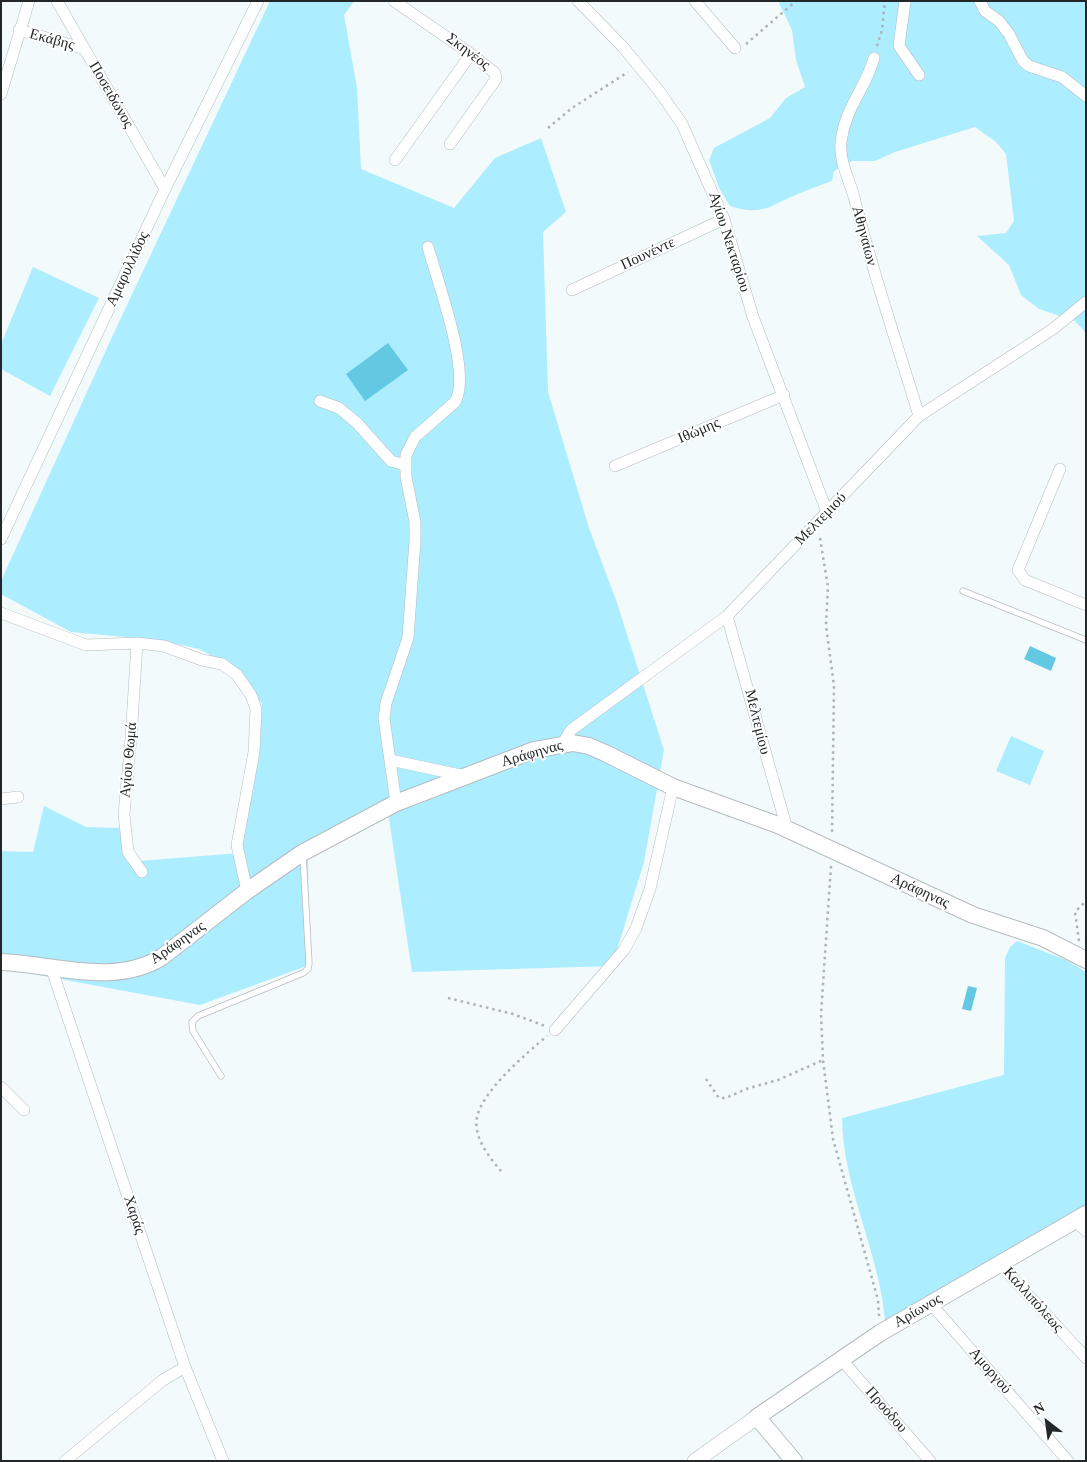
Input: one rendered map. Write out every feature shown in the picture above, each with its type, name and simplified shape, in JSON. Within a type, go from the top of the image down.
[{"type":"main road","name":"Αράφηνας","points":[[1,962],[117,972],[148,964],[162,957],[247,891],[302,853],[396,803],[534,750],[563,744],[589,746],[672,786],[787,829],[973,915],[1043,938],[1082,958]]},
{"type":"main road","name":"Αρίωνος","points":[[757,1417],[880,1333],[1000,1264],[1082,1222]]},
{"type":"main road","points":[[757,1417],[794,1461]]},
{"type":"street","name":"Εκάβης","points":[[1,94],[29,1]]},
{"type":"street","name":"Ποσειδώνος","points":[[57,1],[166,189]]},
{"type":"street","name":"Αμαρυλλίδος","points":[[1,539],[166,189],[258,1]]},
{"type":"street","name":"Σκηνέος","points":[[394,1],[491,68],[496,79],[450,144]]},
{"type":"street","name":"Αγίου Νεκταρίου","points":[[578,1],[638,66],[682,124],[724,219],[753,317],[827,512]]},
{"type":"street","points":[[695,1],[735,48]]},
{"type":"street","points":[[906,1],[900,46],[919,75]]},
{"type":"street","points":[[980,1],[986,11],[1004,27],[1023,61],[1029,66],[1062,77],[1086,96]]},
{"type":"street","name":"Εκάβης","points":[[19,30],[85,49]]},
{"type":"street","points":[[395,160],[471,54]]},
{"type":"street","name":"Αθηναίων","points":[[874,58],[870,72],[860,86],[844,122],[841,144],[843,163],[868,252],[919,416]]},
{"type":"street","name":"Πουνέντε","points":[[572,290],[724,219]]},
{"type":"street","points":[[396,803],[384,718],[386,703],[408,638],[415,522],[405,464],[410,444],[455,402],[460,394],[461,383],[455,342],[428,247]]},
{"type":"street","name":"Μελτεμιού","points":[[563,744],[571,730],[726,616],[919,416],[1053,329],[1086,302]]},
{"type":"street","name":"Ιθώμης","points":[[615,466],[784,395]]},
{"type":"street","points":[[320,401],[339,408],[357,423],[391,461],[405,464]]},
{"type":"street","points":[[1060,469],[1018,570],[1025,580],[1086,605]]},
{"type":"street","points":[[2,612],[86,645],[137,643],[164,646],[202,660],[222,664],[237,675],[251,695],[256,715],[254,752],[237,845],[247,891]]},
{"type":"street","name":"Μελτεμίου","points":[[726,616],[787,829]]},
{"type":"street","name":"Αγίου Θωμά","points":[[137,643],[124,814],[128,852],[142,872]]},
{"type":"street","points":[[390,760],[465,776]]},
{"type":"street","points":[[555,1030],[624,950],[636,928],[650,889],[672,786]]},
{"type":"street","points":[[1,799],[18,797]]},
{"type":"street","name":"Χαράς","points":[[51,967],[184,1367],[223,1461]]},
{"type":"street","points":[[1,1087],[24,1110]]},
{"type":"street","name":"Καλλιπόλεως","points":[[1000,1264],[1086,1358]]},
{"type":"street","name":"Αμοργού","points":[[931,1304],[1068,1461]]},
{"type":"street","name":"Προόδου","points":[[841,1359],[930,1461]]},
{"type":"street","points":[[65,1461],[163,1380],[184,1367]]},
{"type":"street","points":[[695,1461],[757,1417]]},
{"type":"lane","points":[[963,591],[1086,640]]},
{"type":"lane","points":[[221,1076],[193,1031],[192,1022],[198,1016],[303,973],[308,969],[302,853]]},
{"type":"path","points":[[735,48],[741,47],[754,39],[796,1]]},
{"type":"path","points":[[874,58],[882,30],[885,1]]},
{"type":"path","points":[[548,128],[572,108],[638,66]]},
{"type":"path","points":[[818,522],[828,587],[826,625],[834,686],[832,849],[821,1014],[824,1060],[833,1139],[878,1300],[880,1333]]},
{"type":"path","points":[[1082,958],[1075,912],[1086,901]]},
{"type":"path","points":[[448,998],[513,1014],[555,1030],[522,1059],[482,1104],[477,1118],[482,1145],[502,1171]]},
{"type":"path","points":[[706,1079],[719,1098],[726,1098],[746,1089],[791,1076],[824,1060]]},
{"type":"shaded area","points":[[270,1],[354,1],[344,15],[357,88],[361,169],[454,208],[495,158],[541,138],[566,212],[543,232],[548,392],[589,528],[616,600],[664,750],[644,862],[612,966],[412,972],[386,799],[308,849],[309,965],[200,1005],[1,968],[1,851],[33,852],[44,806],[86,827],[119,828],[127,862],[239,853],[262,704],[232,667],[199,649],[159,640],[71,632],[1,594],[1,581],[112,337]]},
{"type":"shaded area","points":[[778,1],[1086,1],[1086,333],[1075,321],[1039,309],[1021,295],[1009,265],[977,236],[1006,233],[1014,221],[1006,154],[996,142],[975,127],[895,152],[875,161],[852,161],[834,171],[832,181],[762,209],[748,210],[730,206],[719,188],[709,160],[714,148],[770,118],[786,98],[805,87],[796,60],[792,30]]},
{"type":"shaded area","points":[[33,267],[99,298],[50,396],[1,369],[1,344]]},
{"type":"shaded area","points":[[388,343],[408,370],[365,401],[346,374]]},
{"type":"shaded area","points":[[1030,646],[1056,658],[1051,671],[1024,659]]},
{"type":"shaded area","points":[[1011,736],[1044,751],[1030,785],[996,771]]},
{"type":"shaded area","points":[[1017,941],[1066,960],[1086,972],[1086,1206],[885,1320],[876,1269],[848,1169],[842,1118],[1004,1075],[1005,958],[1010,947]]},
{"type":"shaded area","points":[[968,986],[977,988],[971,1011],[962,1009]]}]
